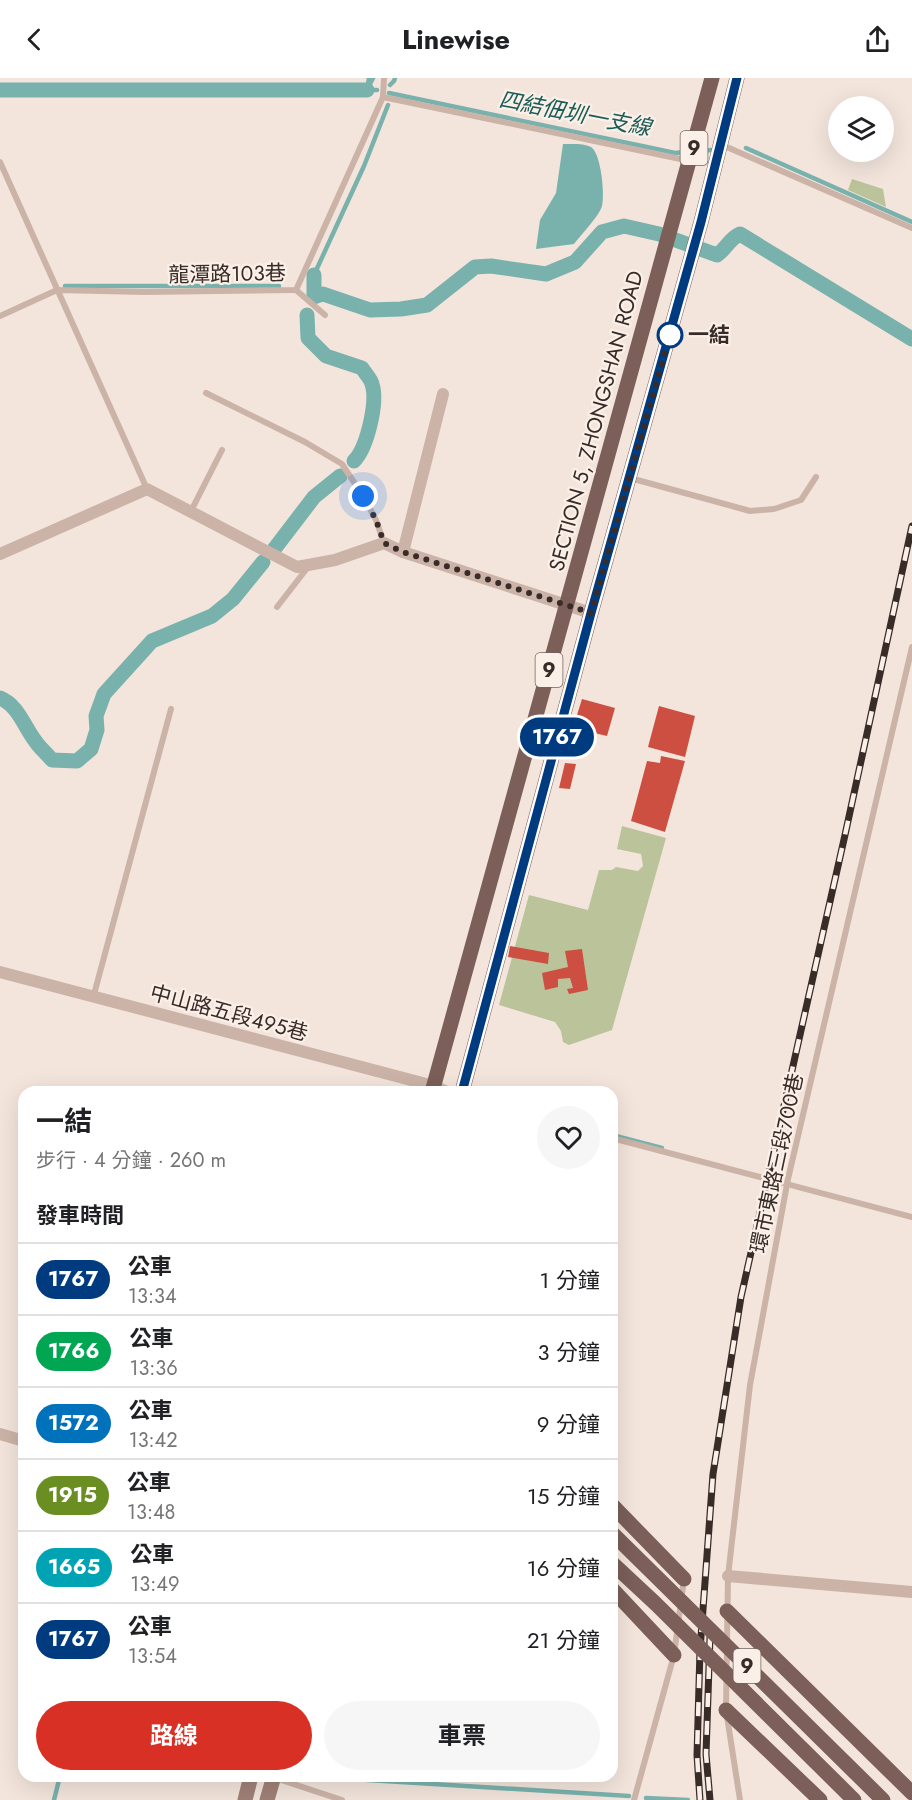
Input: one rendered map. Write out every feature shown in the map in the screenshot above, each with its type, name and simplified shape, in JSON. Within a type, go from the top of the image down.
[{"type":"main road","name":"9","points":[[690,161],[712,78]]},
{"type":"main road","name":"9","points":[[464,1086],[591,613],[692,256],[737,78]]},
{"type":"main road","name":"SECTION 5, ZHONGSHAN ROAD","points":[[439,1086],[567,604],[690,161]]},
{"type":"main road","points":[[618,1511],[684,1579]]},
{"type":"main road","name":"9","points":[[618,1539],[883,1800]]},
{"type":"main road","name":"9","points":[[618,1569],[854,1800]]},
{"type":"main road","points":[[618,1595],[674,1655]]},
{"type":"main road","points":[[727,1611],[912,1793]]},
{"type":"main road","points":[[726,1710],[820,1800]]},
{"type":"street","points":[[403,552],[442,394]]},
{"type":"street","points":[[0,554],[147,489],[297,567],[335,560],[384,543],[403,552],[591,613]]},
{"type":"street","name":"中山路五段495巷","points":[[0,972],[423,1086]]},
{"type":"street","points":[[0,1434],[18,1439]]},
{"type":"street","points":[[728,1576],[912,1592]]},
{"type":"street","points":[[245,1800],[250,1782]]},
{"type":"street","points":[[267,1800],[272,1782]]},
{"type":"lane","points":[[384,78],[383,97],[690,161]]},
{"type":"lane","name":"龍潭路103巷","points":[[0,316],[57,290],[144,292],[296,290],[383,97]]},
{"type":"lane","points":[[720,144],[912,228]]},
{"type":"lane","points":[[0,162],[147,489]]},
{"type":"lane","points":[[296,290],[325,315]]},
{"type":"lane","points":[[206,393],[305,442],[342,464],[367,504],[384,543]]},
{"type":"lane","points":[[191,512],[222,450]]},
{"type":"lane","points":[[630,478],[750,511],[774,509],[801,500],[816,477]]},
{"type":"lane","points":[[277,607],[310,565]]},
{"type":"lane","name":"環市東路三段700巷","points":[[740,1800],[726,1710],[727,1611],[728,1576],[750,1385],[787,1185],[912,647]]},
{"type":"lane","points":[[93,998],[171,709]]},
{"type":"lane","points":[[618,1140],[912,1217]]},
{"type":"lane","points":[[634,1800],[674,1655],[684,1579]]},
{"type":"lane","points":[[288,1782],[342,1800]]},
{"type":"green space","points":[[852,179],[883,189],[886,207],[848,190]]},
{"type":"green space","points":[[622,826],[666,838],[612,1030],[569,1045],[563,1042],[561,1031],[555,1022],[499,1005],[529,895],[588,910],[599,870],[612,870],[616,867],[638,871],[643,866],[641,854],[617,849]]},
{"type":"water","points":[[563,144],[585,145],[594,151],[601,174],[603,193],[601,210],[574,244],[536,249],[540,220],[556,193]]},
{"type":"building","points":[[582,699],[615,708],[607,736],[573,728]]},
{"type":"building","points":[[659,706],[695,716],[685,757],[648,747]]},
{"type":"building","points":[[661,756],[685,761],[665,832],[631,821],[647,761],[660,763]]},
{"type":"building","points":[[565,763],[576,764],[570,789],[559,788]]},
{"type":"building","points":[[510,946],[549,953],[548,964],[508,957]]},
{"type":"building","points":[[582,949],[588,990],[569,994],[567,989],[573,988],[570,978],[558,979],[558,987],[545,990],[542,973],[568,967],[565,951]]},
{"type":"waterway","points":[[367,90],[369,78]]},
{"type":"waterway","points":[[367,90],[373,78]]},
{"type":"waterway","points":[[390,85],[395,78]]},
{"type":"waterway","points":[[0,90],[367,90]]},
{"type":"waterway","name":"四結佃圳一支線","points":[[367,90],[377,90]]},
{"type":"waterway","name":"四結佃圳一支線","points":[[389,93],[675,153],[685,152]]},
{"type":"waterway","points":[[314,275],[364,166],[388,105]]},
{"type":"waterway","name":"四結佃圳一支線","points":[[746,148],[912,222]]},
{"type":"waterway","name":"四結佃圳一支線","points":[[702,151],[711,150]]},
{"type":"waterway","points":[[314,297],[323,294],[370,310],[427,305],[475,267],[491,266],[546,274],[575,262],[602,232],[624,226],[659,234],[717,255],[740,234],[912,339]]},
{"type":"waterway","points":[[314,275],[314,295]]},
{"type":"waterway","points":[[65,286],[279,286]]},
{"type":"waterway","points":[[307,315],[308,338],[326,356],[362,368],[371,382],[374,402],[370,424],[363,446],[354,461]]},
{"type":"waterway","points":[[272,552],[314,497],[340,476]]},
{"type":"waterway","points":[[0,698],[17,711],[32,736],[52,760],[77,761],[91,749],[97,730],[96,716],[104,694],[152,641],[212,616],[233,599],[263,562]]},
{"type":"waterway","points":[[618,1137],[662,1148]]},
{"type":"waterway","points":[[54,1800],[58,1782]]},
{"type":"waterway","points":[[401,1782],[629,1796]]},
{"type":"waterway","points":[[646,1798],[688,1800]]},
{"type":"railway","points":[[700,1800],[697,1755],[700,1650],[713,1474],[741,1297],[912,526]]},
{"type":"railway","points":[[710,1637],[706,1754],[710,1800]]},
{"type":"bus line","name":"1767","points":[[464,1086],[591,613],[701,222],[737,78]]},
{"type":"place","name":"一結","points":[[670,335]]},
{"type":"route","points":[[363,496],[376,520],[384,543],[403,552],[591,613],[670,335]]}]
